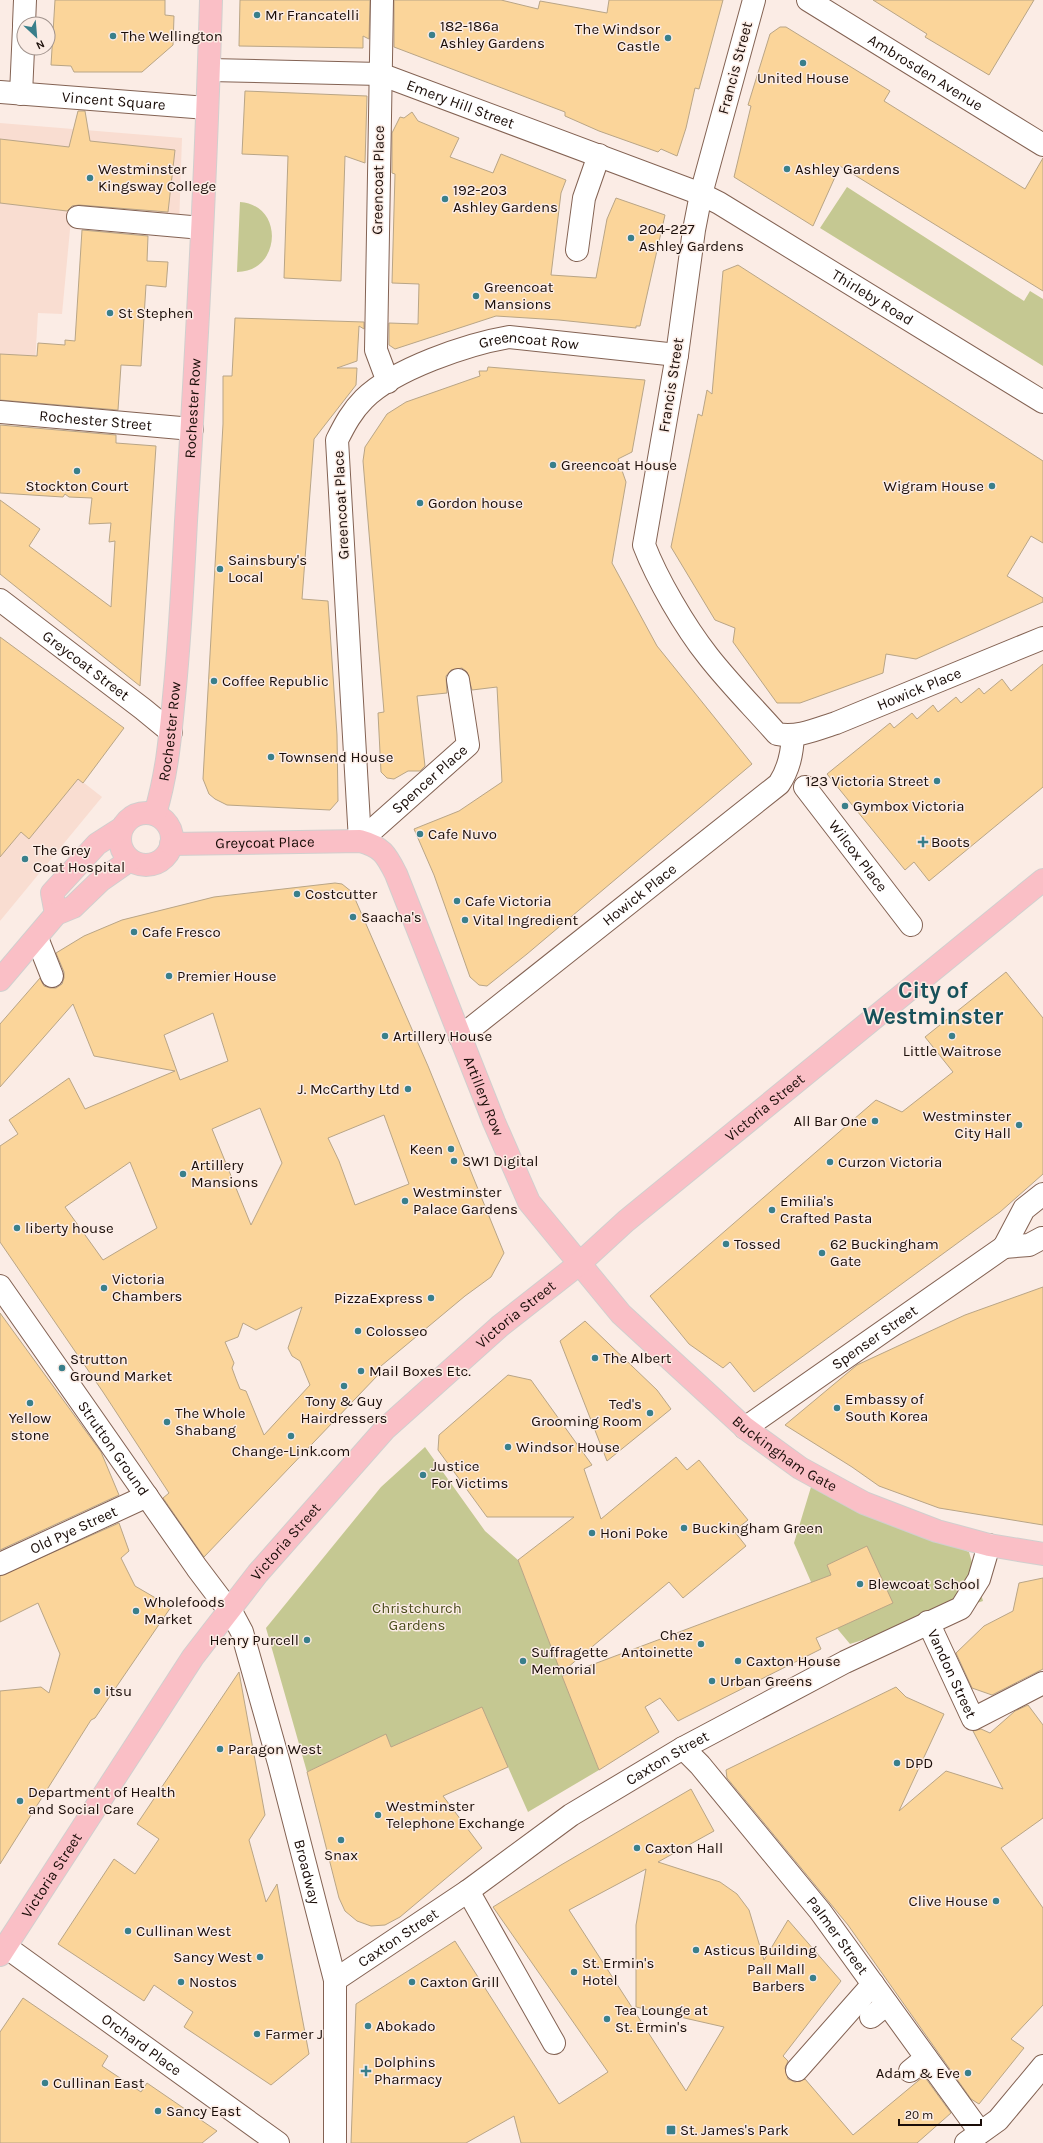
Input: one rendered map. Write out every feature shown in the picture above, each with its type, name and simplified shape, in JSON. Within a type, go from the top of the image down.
[{"type":"main road","name":"Rochester Row","points":[[155,814],[165,782],[171,732],[192,429],[211,0]]},
{"type":"main road","points":[[56,914],[52,893],[56,887],[97,844],[122,828],[132,816],[140,813],[155,814],[167,823],[172,837],[168,852],[155,863],[138,864],[130,860],[125,855],[120,842],[122,828]]},
{"type":"main road","name":"Greycoat Place","points":[[171,844],[360,841]]},
{"type":"main road","name":"Artillery Row","points":[[360,841],[374,844],[388,858],[494,1122],[529,1202],[579,1264]]},
{"type":"main road","points":[[0,980],[56,914],[73,907],[100,880],[130,860]]},
{"type":"main road","name":"Victoria Street","points":[[3,1951],[193,1657],[258,1573],[385,1429],[500,1326],[579,1264],[630,1217],[1043,880]]},
{"type":"main road","name":"Buckingham Gate","points":[[579,1264],[620,1314],[745,1428],[800,1468],[864,1503],[937,1531],[989,1545],[1043,1554]]},
{"type":"street","points":[[24,16],[25,0]]},
{"type":"street","name":"Greencoat Place","points":[[360,841],[337,440],[347,419],[365,399],[388,382],[376,350],[382,0]]},
{"type":"street","name":"Francis Street","points":[[754,0],[701,194],[694,230],[677,355],[644,545],[651,563],[704,651],[785,735]]},
{"type":"street","name":"Ambrosden Avenue","points":[[808,0],[1043,145]]},
{"type":"street","name":"Vincent Square","points":[[18,56],[10,93],[207,108]]},
{"type":"street","name":"Emery Hill Street","points":[[209,70],[380,74],[701,194]]},
{"type":"street","points":[[577,250],[584,198],[599,155]]},
{"type":"street","name":"Thirleby Road","points":[[701,194],[719,203],[1043,402]]},
{"type":"street","points":[[78,217],[202,228]]},
{"type":"street","name":"Greencoat Row","points":[[388,382],[417,366],[490,340],[509,337],[677,355]]},
{"type":"street","name":"Rochester Street","points":[[0,412],[192,429]]},
{"type":"street","name":"Greycoat Street","points":[[0,600],[171,732]]},
{"type":"street","name":"Howick Place","points":[[460,1038],[779,784],[789,764],[785,735],[843,720],[1043,638]]},
{"type":"street","name":"Spencer Place","points":[[360,841],[468,745],[458,680]]},
{"type":"street","name":"Wilcox Place","points":[[804,787],[912,925]]},
{"type":"street","points":[[36,938],[52,976]]},
{"type":"street","points":[[1004,1247],[1024,1209],[1043,1194]]},
{"type":"street","points":[[1004,1247],[1029,1245],[1042,1238]]},
{"type":"street","name":"Spenser Street","points":[[745,1428],[1004,1247]]},
{"type":"street","name":"Strutton Ground","points":[[0,1286],[228,1610]]},
{"type":"street","name":"Old Pye Street","points":[[0,1564],[148,1496]]},
{"type":"street","name":"Caxton Street","points":[[335,1980],[468,1890],[571,1815],[683,1748],[845,1662],[928,1622],[961,1608],[979,1579],[989,1545]]},
{"type":"street","name":"Broadway","points":[[228,1610],[242,1632],[279,1763],[335,1980],[335,2143]]},
{"type":"street","name":"Vandon Street","points":[[928,1622],[973,1719],[1043,1683]]},
{"type":"street","name":"Palmer Street","points":[[683,1748],[700,1765],[820,1911],[873,1984],[879,2010],[918,2065],[973,2137]]},
{"type":"street","points":[[468,1890],[554,2043]]},
{"type":"street","name":"Orchard Place","points":[[3,1951],[278,2143]]},
{"type":"street","points":[[797,2070],[873,1984]]},
{"type":"street","points":[[973,2137],[998,2120],[1043,2066]]},
{"type":"shaded area","name":"Westminster Kingsway College","points":[[0,123],[182,138],[179,226],[71,219],[62,314],[38,313],[33,397],[0,394]]},
{"type":"shaded area","name":"The Grey Coat Hospital","points":[[0,717],[102,797],[0,921]]},
{"type":"green space","points":[[847,187],[1024,301],[1030,291],[1043,299],[1043,366],[820,228]]},
{"type":"green space","points":[[240,202],[255,206],[265,214],[270,225],[272,238],[269,251],[262,261],[252,269],[237,272]]},
{"type":"green space","name":"Christchurch Gardens","points":[[425,1447],[485,1531],[518,1560],[599,1770],[528,1812],[508,1767],[391,1747],[386,1735],[307,1772],[266,1628],[381,1487]]},
{"type":"green space","points":[[811,1487],[969,1552],[983,1601],[850,1644],[825,1614],[794,1543]]},
{"type":"building","name":"The Wellington","points":[[55,0],[165,0],[165,15],[174,16],[173,45],[142,72],[74,72],[71,66],[51,65],[52,56],[56,56],[56,16],[54,16]]},
{"type":"building","points":[[240,0],[370,0],[369,39],[363,36],[363,48],[239,46]]},
{"type":"building","points":[[394,0],[501,0],[538,9],[540,1],[607,13],[609,0],[723,0],[699,89],[695,88],[686,128],[677,156],[661,149],[658,152],[599,131],[565,116],[565,112],[394,47]]},
{"type":"building","points":[[873,0],[1034,0],[989,75],[925,37],[927,34]]},
{"type":"building","points":[[780,27],[786,27],[890,91],[884,101],[1025,189],[1043,158],[1043,291],[840,166],[813,226],[734,177],[751,106],[748,105],[770,34]]},
{"type":"building","points":[[245,91],[367,96],[365,163],[345,156],[341,281],[284,278],[288,156],[242,154]]},
{"type":"building","points":[[78,111],[85,111],[90,141],[175,150],[168,212],[79,205],[72,206],[67,211],[0,203],[0,139],[69,147]]},
{"type":"building","points":[[412,112],[418,121],[459,138],[450,157],[493,173],[501,154],[566,180],[561,193],[551,275],[596,278],[607,219],[616,198],[665,215],[640,326],[636,326],[636,328],[559,320],[496,316],[395,349],[389,345],[389,323],[418,324],[419,284],[392,283],[395,174],[392,173],[392,133],[400,117],[404,118]]},
{"type":"building","name":"St Stephen","points":[[82,230],[148,236],[147,261],[168,262],[166,287],[146,285],[141,366],[121,365],[118,410],[0,400],[0,354],[37,356],[38,343],[65,345],[65,340],[75,341]]},
{"type":"building","points":[[738,265],[1043,461],[1043,543],[1031,536],[1007,576],[1043,598],[1043,602],[916,659],[886,654],[883,673],[800,703],[777,703],[733,642],[735,628],[715,620],[671,547],[698,414],[702,416],[707,390],[712,394],[723,271]]},
{"type":"building","points":[[235,318],[364,322],[364,329],[359,326],[357,361],[337,368],[357,368],[356,385],[314,439],[302,599],[328,601],[337,735],[338,801],[330,810],[227,805],[209,794],[203,779],[223,424],[223,376],[232,376]]},
{"type":"building","points":[[488,367],[645,380],[632,452],[618,459],[626,482],[612,563],[657,646],[752,764],[487,986],[479,985],[470,977],[434,875],[414,829],[459,811],[502,782],[497,687],[472,690],[467,672],[462,668],[451,670],[446,676],[447,693],[417,696],[425,766],[420,771],[408,771],[394,779],[387,778],[381,772],[378,713],[384,712],[363,461],[365,447],[387,414],[406,402],[480,376],[479,371],[487,371]]},
{"type":"building","points":[[0,425],[116,435],[116,443],[156,446],[140,686],[0,574],[0,500],[40,529],[29,546],[111,607],[115,541],[109,542],[111,523],[89,524],[92,498],[69,497],[65,494],[63,497],[0,493]]},
{"type":"building","points":[[0,637],[124,728],[83,783],[78,779],[29,839],[21,832],[0,857]]},
{"type":"building","name":"123 Victoria Street","points":[[1043,664],[1043,787],[929,881],[914,862],[905,870],[827,774],[890,723],[894,728],[912,713],[917,719],[933,705],[938,712],[956,697],[961,703],[979,688],[984,694],[1002,679],[1011,691]]},
{"type":"building","points":[[335,883],[342,884],[352,892],[428,1066],[504,1253],[491,1277],[465,1296],[375,1371],[378,1375],[204,1557],[163,1498],[169,1493],[103,1392],[0,1242],[0,1146],[18,1134],[9,1120],[69,1078],[85,1109],[175,1071],[94,1056],[73,1004],[0,1087],[0,1024],[40,978],[44,986],[50,988],[56,988],[62,984],[64,972],[56,953],[84,936],[122,920],[214,897]],"holes":[[[213,1013],[228,1061],[180,1080],[164,1035]],[[260,1108],[282,1163],[251,1225],[212,1129]],[[384,1115],[409,1184],[355,1205],[339,1161],[328,1138]],[[130,1162],[157,1228],[103,1260],[65,1207]],[[302,1307],[288,1348],[292,1356],[300,1361],[310,1385],[264,1435],[246,1391],[240,1389],[232,1368],[234,1363],[225,1342],[238,1337],[243,1323],[256,1330]]]},
{"type":"building","name":"62 Buckingham Gate","points":[[1006,972],[1043,1018],[1043,1174],[1000,1212],[754,1392],[730,1362],[723,1368],[689,1344],[650,1296],[876,1100],[902,1112],[953,1072],[925,1037]]},
{"type":"building","points":[[1043,1287],[1043,1525],[939,1508],[879,1486],[852,1467],[785,1425],[857,1365],[965,1315]]},
{"type":"building","points":[[0,1313],[101,1452],[119,1495],[0,1550]]},
{"type":"building","points":[[585,1321],[657,1390],[671,1409],[607,1461],[560,1341]]},
{"type":"building","points":[[508,1375],[531,1380],[592,1465],[584,1469],[601,1519],[676,1457],[687,1470],[699,1460],[748,1520],[734,1531],[746,1546],[683,1598],[669,1582],[561,1673],[518,1560],[574,1517],[487,1517],[438,1450],[439,1435]]},
{"type":"building","points":[[119,1523],[129,1551],[121,1558],[135,1586],[171,1607],[95,1718],[91,1720],[0,1864],[0,1691],[41,1687],[49,1693],[60,1654],[38,1603],[0,1622],[0,1576]]},
{"type":"building","points":[[867,1546],[893,1603],[816,1638],[821,1649],[678,1721],[660,1698],[645,1707],[659,1732],[599,1770],[562,1676],[831,1575],[827,1565]]},
{"type":"building","points":[[1043,1578],[1043,1669],[992,1695],[972,1688],[956,1653],[984,1626],[1013,1611],[1019,1583]]},
{"type":"building","points":[[239,1672],[265,1815],[249,1840],[266,1902],[277,1884],[309,2054],[271,2085],[184,2027],[193,2012],[154,1985],[144,2001],[58,1944],[114,1859],[135,1874],[159,1839],[137,1824]]},
{"type":"building","points":[[896,1687],[906,1697],[944,1714],[899,1811],[946,1771],[1003,1789],[973,1731],[981,1729],[990,1733],[1015,1711],[1028,1705],[1043,1725],[1043,1818],[1001,1848],[1043,1908],[1043,2005],[1011,2039],[1024,2048],[979,2104],[971,2099],[848,1925],[727,1778],[726,1770]]},
{"type":"building","name":"Westminster Telephone Exchange","points":[[482,1707],[508,1767],[443,1796],[482,1848],[400,1917],[385,1925],[371,1926],[357,1921],[345,1911],[339,1898],[307,1772],[386,1734],[391,1747]]},
{"type":"building","points":[[691,1789],[714,1831],[658,1862],[720,1882],[737,1894],[749,1910],[764,1960],[788,1920],[841,1981],[783,2056],[788,2061],[785,2068],[788,2079],[795,2082],[805,2079],[853,2135],[924,2076],[951,2113],[917,2143],[521,2143],[514,2116],[466,2143],[351,2143],[356,2004],[455,1941],[559,2104],[608,2072],[493,1907],[561,1865]],"holes":[[[646,1869],[636,1925],[636,2007],[724,2027],[686,2091],[569,1910]]]},
{"type":"building","points":[[23,1998],[108,2056],[102,2066],[141,2092],[147,2083],[217,2131],[202,2143],[0,2143],[0,2032]]},
{"type":"place","name":"Mr Francatelli","points":[[257,15]]},
{"type":"place","name":"182-186a Ashley Gardens","points":[[432,35]]},
{"type":"place","name":"The Wellington","points":[[113,36]]},
{"type":"place","name":"The Windsor Castle","points":[[668,38]]},
{"type":"place","name":"United House","points":[[803,63]]},
{"type":"place","name":"Ashley Gardens","points":[[787,169]]},
{"type":"place","name":"Westminster Kingsway College","points":[[90,178]]},
{"type":"place","name":"192-203 Ashley Gardens","points":[[445,199]]},
{"type":"place","name":"204-227 Ashley Gardens","points":[[631,238]]},
{"type":"place","name":"Greencoat Mansions","points":[[476,296]]},
{"type":"place","name":"St Stephen","points":[[110,313]]},
{"type":"place","name":"Greencoat House","points":[[553,465]]},
{"type":"place","name":"Stockton Court","points":[[77,471]]},
{"type":"place","name":"Wigram House","points":[[992,486]]},
{"type":"place","name":"Gordon house","points":[[420,503]]},
{"type":"place","name":"Sainsbury's Local","points":[[220,569]]},
{"type":"place","name":"Coffee Republic","points":[[214,681]]},
{"type":"place","name":"Townsend House","points":[[271,757]]},
{"type":"place","name":"123 Victoria Street","points":[[937,781]]},
{"type":"place","name":"Gymbox Victoria","points":[[845,806]]},
{"type":"place","name":"Cafe Nuvo","points":[[420,834]]},
{"type":"place","name":"Boots","points":[[923,842]]},
{"type":"place","name":"The Grey Coat Hospital","points":[[25,859]]},
{"type":"place","name":"Costcutter","points":[[297,894]]},
{"type":"place","name":"Cafe Victoria","points":[[457,901]]},
{"type":"place","name":"Saacha's","points":[[353,917]]},
{"type":"place","name":"Vital Ingredient","points":[[465,920]]},
{"type":"place","name":"Cafe Fresco","points":[[134,932]]},
{"type":"place","name":"Premier House","points":[[169,976]]},
{"type":"place","name":"Artillery House","points":[[385,1036]]},
{"type":"place","name":"Little Waitrose","points":[[952,1036]]},
{"type":"place","name":"J. McCarthy Ltd","points":[[408,1089]]},
{"type":"place","name":"All Bar One","points":[[875,1121]]},
{"type":"place","name":"Westminster City Hall","points":[[1019,1125]]},
{"type":"place","name":"Keen","points":[[451,1149]]},
{"type":"place","name":"SW1 Digital","points":[[454,1161]]},
{"type":"place","name":"Curzon Victoria","points":[[830,1162]]},
{"type":"place","name":"Artillery Mansions","points":[[183,1174]]},
{"type":"place","name":"Westminster Palace Gardens","points":[[405,1201]]},
{"type":"place","name":"Emilia's Crafted Pasta","points":[[772,1210]]},
{"type":"place","name":"liberty house","points":[[17,1228]]},
{"type":"place","name":"Tossed","points":[[726,1244]]},
{"type":"place","name":"62 Buckingham Gate","points":[[822,1253]]},
{"type":"place","name":"Victoria Chambers","points":[[104,1288]]},
{"type":"place","name":"PizzaExpress","points":[[431,1298]]},
{"type":"place","name":"Colosseo","points":[[358,1331]]},
{"type":"place","name":"The Albert","points":[[595,1358]]},
{"type":"place","name":"Strutton Ground Market","points":[[62,1368]]},
{"type":"place","name":"Mail Boxes Etc.","points":[[361,1371]]},
{"type":"place","name":"Tony & Guy Hairdressers","points":[[344,1386]]},
{"type":"place","name":"Yellow stone","points":[[30,1403]]},
{"type":"place","name":"Embassy of South Korea","points":[[837,1408]]},
{"type":"place","name":"Ted's Grooming Room","points":[[650,1413]]},
{"type":"place","name":"The Whole Shabang","points":[[167,1422]]},
{"type":"place","name":"Change-Link.com","points":[[291,1436]]},
{"type":"place","name":"Windsor House","points":[[508,1447]]},
{"type":"place","name":"Justice For Victims","points":[[423,1475]]},
{"type":"place","name":"Buckingham Green","points":[[684,1528]]},
{"type":"place","name":"Honi Poke","points":[[592,1533]]},
{"type":"place","name":"Blewcoat School","points":[[860,1584]]},
{"type":"place","name":"Wholefoods Market","points":[[136,1611]]},
{"type":"place","name":"Henry Purcell","points":[[307,1640]]},
{"type":"place","name":"Chez Antoinette","points":[[701,1644]]},
{"type":"place","name":"Suffragette Memorial","points":[[523,1661]]},
{"type":"place","name":"Caxton House","points":[[738,1661]]},
{"type":"place","name":"Urban Greens","points":[[712,1681]]},
{"type":"place","name":"itsu","points":[[97,1691]]},
{"type":"place","name":"Paragon West","points":[[220,1749]]},
{"type":"place","name":"DPD","points":[[897,1763]]},
{"type":"place","name":"Department of Health and Social Care","points":[[20,1801]]},
{"type":"place","name":"Westminster Telephone Exchange","points":[[378,1815]]},
{"type":"place","name":"Snax","points":[[341,1840]]},
{"type":"place","name":"Caxton Hall","points":[[637,1848]]},
{"type":"place","name":"Clive House","points":[[996,1901]]},
{"type":"place","name":"Cullinan West","points":[[128,1931]]},
{"type":"place","name":"Asticus Building","points":[[696,1950]]},
{"type":"place","name":"Sancy West","points":[[260,1957]]},
{"type":"place","name":"St. Ermin's Hotel","points":[[574,1972]]},
{"type":"place","name":"Pall Mall Barbers","points":[[813,1978]]},
{"type":"place","name":"Nostos","points":[[181,1982]]},
{"type":"place","name":"Caxton Grill","points":[[412,1982]]},
{"type":"place","name":"Tea Lounge at St. Ermin's","points":[[607,2019]]},
{"type":"place","name":"Abokado","points":[[368,2026]]},
{"type":"place","name":"Farmer J","points":[[257,2034]]},
{"type":"place","name":"Dolphins Pharmacy","points":[[366,2071]]},
{"type":"place","name":"Adam & Eve","points":[[968,2073]]},
{"type":"place","name":"Cullinan East","points":[[45,2083]]},
{"type":"place","name":"Sancy East","points":[[158,2111]]},
{"type":"place","name":"St. James's Park","points":[[671,2130]]},
{"type":"district","name":"City of Westminster","points":[[933,1003]]}]
